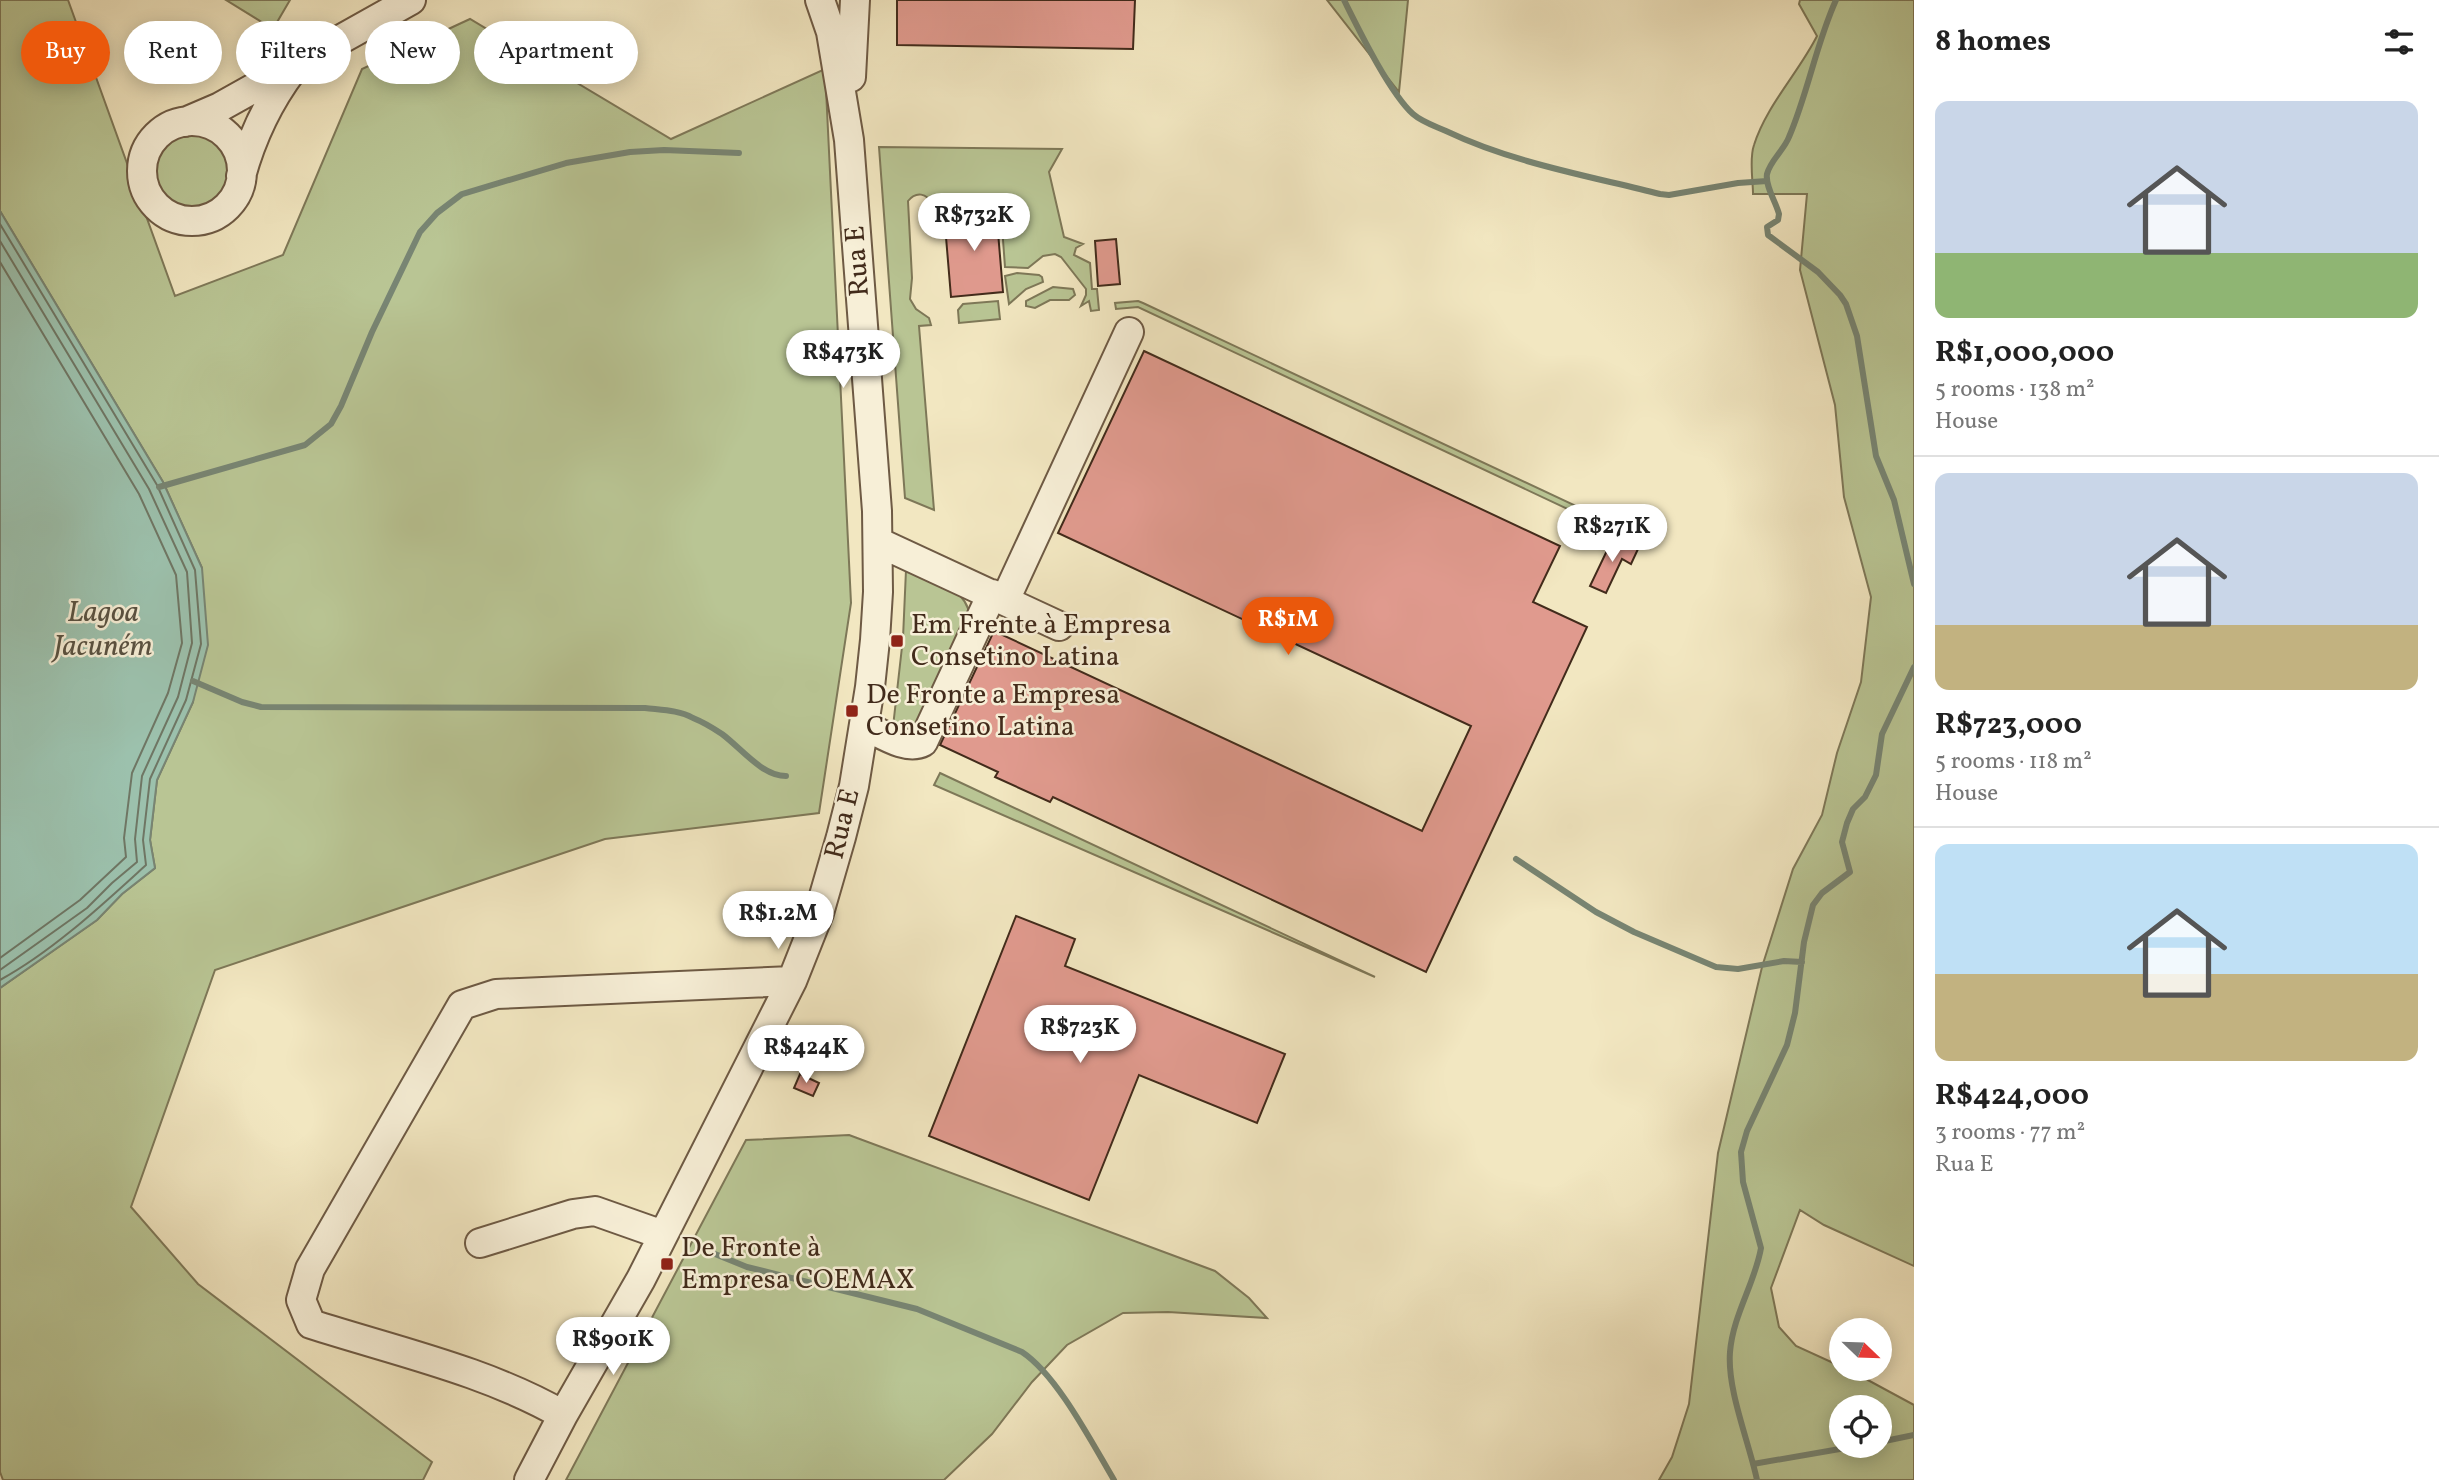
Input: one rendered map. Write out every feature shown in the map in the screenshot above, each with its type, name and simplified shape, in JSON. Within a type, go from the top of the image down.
[{"type":"street","points":[[351,33],[411,0]]},
{"type":"street","name":"Rua E","points":[[528,1480],[641,1279],[792,981],[819,913],[841,837],[865,726],[876,628],[878,542],[849,140],[831,32],[820,0]]},
{"type":"street","name":"Rua E","points":[[849,140],[855,0]]},
{"type":"street","points":[[261,84],[220,107],[163,130],[155,138],[144,158],[143,181],[152,202],[170,216],[192,221],[204,220],[224,209],[237,190],[247,154],[268,106],[283,84]]},
{"type":"street","points":[[185,122],[208,124],[227,136],[239,156],[241,179]]},
{"type":"street","points":[[865,726],[907,745],[923,742],[999,597],[1129,332]]},
{"type":"street","points":[[878,542],[1059,626]]},
{"type":"street","points":[[563,1415],[539,1401],[469,1372],[312,1324],[301,1300],[310,1269],[462,1005],[496,994],[792,981]]},
{"type":"street","points":[[480,1243],[573,1214],[595,1211],[663,1235]]},
{"type":"shaded area","points":[[0,0],[68,0],[76,21],[21,21],[21,84],[98,84],[175,296],[283,255],[362,69],[365,68],[365,84],[460,84],[460,24],[470,19],[474,21],[474,84],[579,84],[671,139],[825,69],[851,603],[819,813],[605,839],[215,970],[131,1207],[198,1284],[432,1462],[423,1480],[3,1480],[0,1472],[0,988],[97,920],[122,894],[155,868],[150,840],[157,780],[193,702],[202,568],[163,482],[0,211]]},
{"type":"shaded area","points":[[226,0],[290,0],[278,21],[260,21]]},
{"type":"shaded area","points":[[1327,0],[1408,0],[1399,92]]},
{"type":"shaded area","points":[[1800,0],[1914,0],[1914,1266],[1824,1225],[1800,1210],[1771,1288],[1779,1327],[1796,1346],[1829,1361],[1829,1381],[1870,1381],[1914,1405],[1914,1480],[1659,1480],[1672,1457],[1689,1404],[1718,1153],[1762,967],[1793,869],[1822,815],[1837,753],[1861,682],[1871,597],[1844,497],[1835,405],[1800,270],[1807,194],[1753,194],[1752,157],[1759,131],[1817,36],[1799,4]]},
{"type":"shaded area","points":[[191,127],[208,131],[222,140],[231,154],[235,171],[231,188],[222,202],[208,211],[191,215],[174,211],[160,202],[151,188],[147,171],[151,154],[160,140],[174,131]]},
{"type":"shaded area","points":[[879,147],[1062,149],[1049,172],[1064,237],[1083,244],[1076,248],[1074,255],[1090,263],[1092,289],[1097,289],[1099,310],[1091,311],[1089,301],[1081,306],[1086,289],[1061,257],[1055,254],[1043,256],[1028,268],[1005,267],[1000,199],[932,204],[927,197],[918,195],[908,201],[912,278],[910,299],[916,309],[929,318],[931,325],[919,326],[934,510],[905,498]]},
{"type":"shaded area","points":[[1017,273],[1039,275],[1043,282],[1026,289],[1009,304],[1005,276]]},
{"type":"shaded area","points":[[1053,287],[1073,289],[1075,295],[1069,300],[1050,300],[1035,308],[1026,306],[1026,301]]},
{"type":"shaded area","points":[[998,301],[1000,319],[959,323],[958,310],[963,304]]},
{"type":"shaded area","points":[[1138,301],[1593,514],[1591,520],[1138,307],[1116,309],[1115,303]]},
{"type":"shaded area","points":[[906,570],[937,581],[955,591],[967,606],[970,617],[914,732],[893,727],[903,638]]},
{"type":"shaded area","points":[[940,773],[1375,977],[934,785]]},
{"type":"shaded area","points":[[849,1135],[1215,1271],[1249,1298],[1267,1318],[1168,1312],[1123,1313],[1067,1345],[1032,1382],[992,1434],[944,1480],[566,1480],[746,1140]]},
{"type":"water","name":"Lagoa Jacuném","points":[[0,211],[163,482],[202,568],[208,645],[193,702],[157,780],[150,840],[155,868],[122,894],[97,920],[0,988]]},
{"type":"building","points":[[897,0],[1135,0],[1133,49],[897,45]]},
{"type":"building","points":[[996,208],[1003,292],[951,297],[944,213]]},
{"type":"building","points":[[1116,239],[1120,284],[1098,286],[1095,241]]},
{"type":"building","points":[[1144,351],[1560,546],[1533,602],[1587,627],[1426,972],[1053,797],[1050,802],[995,777],[998,772],[940,745],[994,631],[1422,831],[1471,726],[1058,533]]},
{"type":"building","points":[[1613,538],[1638,549],[1631,564],[1622,559],[1606,593],[1590,586]]},
{"type":"building","points":[[1016,916],[1075,939],[1065,966],[1285,1054],[1257,1123],[1139,1075],[1089,1200],[929,1136]]},
{"type":"building","points":[[800,1074],[819,1083],[813,1096],[794,1088]]},
{"type":"waterway","points":[[1344,0],[1375,60],[1394,91],[1413,114],[1472,142],[1552,168],[1660,194],[1767,181]]},
{"type":"waterway","points":[[1836,0],[1796,120],[1787,142],[1767,174],[1769,189],[1779,214],[1778,220],[1767,227],[1768,235],[1818,272],[1846,304],[1857,336],[1876,456],[1894,500],[1914,584]]},
{"type":"waterway","points":[[159,487],[305,445],[331,424],[420,232],[437,213],[462,194],[566,163],[630,152],[664,150],[739,153]]},
{"type":"waterway","points":[[1757,1480],[1735,1399],[1730,1367],[1735,1325],[1761,1248],[1743,1182],[1741,1152],[1747,1131],[1787,1045],[1813,905],[1822,893],[1850,872],[1842,842],[1847,823],[1853,809],[1865,797],[1876,775],[1882,734],[1914,667]]},
{"type":"waterway","points":[[193,681],[242,702],[261,707],[645,708],[670,711],[688,715],[708,725],[760,766],[777,775],[786,776]]},
{"type":"waterway","points":[[1516,859],[1596,912],[1634,932],[1716,967],[1738,969],[1784,961],[1802,962]]},
{"type":"waterway","points":[[715,1254],[747,1267],[917,1309],[1022,1352],[1048,1376],[1061,1393],[1114,1480]]},
{"type":"waterway","points":[[1892,1440],[1914,1435]]},
{"type":"waterway","points":[[1753,1464],[1829,1451]]},
{"type":"place","name":"Em Frente à Empresa Consetino Latina","points":[[897,641]]},
{"type":"place","name":"De Fronte a Empresa Consetino Latina","points":[[852,711]]},
{"type":"place","name":"De Fronte à Empresa COEMAX","points":[[667,1264]]}]
